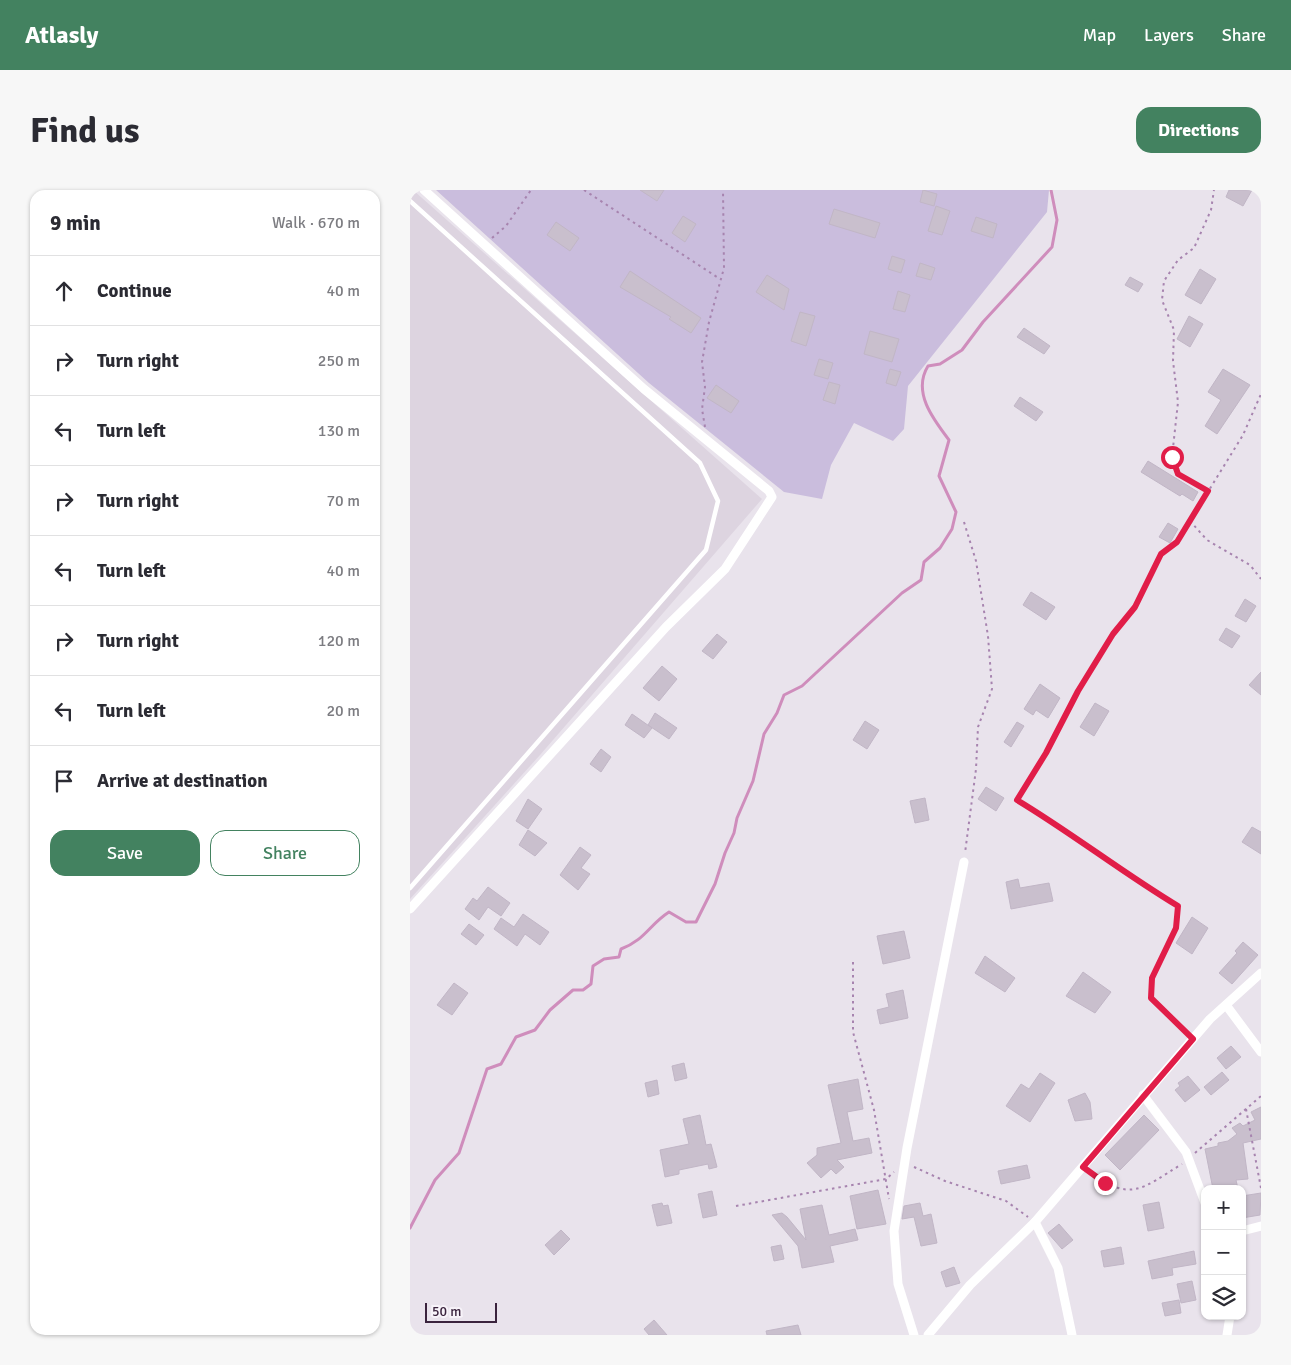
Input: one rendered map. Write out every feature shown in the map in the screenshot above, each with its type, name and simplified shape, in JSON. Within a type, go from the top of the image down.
[{"type":"street","points":[[410,909],[666,627],[725,569],[770,503],[772,497],[769,491],[644,389],[424,190]]},
{"type":"street","points":[[914,1335],[898,1284],[894,1231],[905,1162],[964,862]]},
{"type":"street","points":[[928,1335],[970,1285],[1035,1222],[1193,1039],[1261,973]]},
{"type":"street","points":[[1226,1005],[1261,1052]]},
{"type":"street","points":[[1143,1095],[1186,1152],[1201,1193]]},
{"type":"street","points":[[1035,1222],[1058,1268],[1072,1335]]},
{"type":"street","points":[[1246,1230],[1261,1226]]},
{"type":"street","points":[[1227,1335],[1229,1320]]},
{"type":"lane","points":[[410,201],[700,463],[718,502],[706,550],[410,888]]},
{"type":"path","points":[[485,244],[506,226],[532,190]]},
{"type":"path","points":[[584,190],[720,278]]},
{"type":"path","points":[[707,442],[702,409],[705,387],[702,362],[709,322],[724,268],[723,190]]},
{"type":"path","points":[[1208,491],[1178,474],[1172,457],[1178,402],[1173,361],[1174,330],[1162,300],[1164,281],[1178,260],[1194,248],[1211,210],[1214,190]]},
{"type":"path","points":[[1193,1039],[1151,998],[1152,978],[1176,928],[1178,906],[1140,884],[1056,823],[1017,800],[1046,753],[1078,691],[1113,634],[1135,607],[1161,554],[1177,542],[1242,435],[1261,394]]},
{"type":"path","points":[[1190,521],[1207,540],[1250,565],[1261,579]]},
{"type":"path","points":[[964,522],[976,561],[988,636],[992,689],[978,727],[976,769],[964,862]]},
{"type":"path","points":[[853,962],[853,1032],[874,1110],[890,1205]]},
{"type":"path","points":[[1083,1167],[1105,1183],[1123,1190],[1139,1190],[1188,1159],[1261,1096]]},
{"type":"path","points":[[1246,1109],[1261,1188]]},
{"type":"path","points":[[736,1206],[886,1179],[905,1162],[945,1181],[1006,1201],[1035,1222]]},
{"type":"shaded area","points":[[410,190],[413,190],[762,499],[540,755],[410,899]]},
{"type":"shaded area","points":[[436,190],[1049,190],[1047,212],[908,386],[904,429],[893,441],[854,423],[831,465],[822,499],[784,492],[649,383]]},
{"type":"building","points":[[640,190],[664,190],[657,201]]},
{"type":"building","points":[[923,190],[937,194],[934,206],[920,202]]},
{"type":"building","points":[[1229,190],[1252,190],[1243,206],[1226,197]]},
{"type":"building","points":[[936,206],[950,211],[942,235],[928,231]]},
{"type":"building","points":[[834,209],[880,223],[875,238],[829,224]]},
{"type":"building","points":[[683,216],[696,224],[685,242],[672,233]]},
{"type":"building","points":[[976,217],[997,224],[993,238],[971,231]]},
{"type":"building","points":[[556,222],[579,238],[570,251],[547,235]]},
{"type":"building","points":[[892,256],[905,260],[901,273],[888,269]]},
{"type":"building","points":[[920,263],[935,268],[931,280],[916,276]]},
{"type":"building","points":[[1200,269],[1216,279],[1201,304],[1185,295]]},
{"type":"building","points":[[630,271],[701,318],[691,333],[669,319],[671,317],[620,287]]},
{"type":"building","points":[[767,275],[789,289],[784,310],[756,292]]},
{"type":"building","points":[[1130,277],[1143,284],[1138,292],[1125,285]]},
{"type":"building","points":[[898,291],[910,295],[905,312],[893,309]]},
{"type":"building","points":[[800,312],[815,316],[806,346],[791,341]]},
{"type":"building","points":[[1189,316],[1203,324],[1190,347],[1177,339]]},
{"type":"building","points":[[1024,328],[1050,346],[1044,354],[1017,337]]},
{"type":"building","points":[[870,331],[899,339],[892,362],[864,354]]},
{"type":"building","points":[[819,359],[833,363],[828,379],[814,375]]},
{"type":"building","points":[[890,369],[901,372],[896,386],[886,383]]},
{"type":"building","points":[[1223,369],[1250,385],[1217,434],[1205,426],[1221,400],[1208,392]]},
{"type":"building","points":[[829,382],[840,385],[835,404],[823,400]]},
{"type":"building","points":[[716,385],[739,401],[731,413],[707,398]]},
{"type":"building","points":[[1020,397],[1043,412],[1036,421],[1014,406]]},
{"type":"building","points":[[1148,461],[1198,492],[1193,501],[1182,494],[1180,496],[1141,472]]},
{"type":"building","points":[[1168,523],[1178,529],[1170,543],[1159,537]]},
{"type":"building","points":[[1031,592],[1055,607],[1046,620],[1023,605]]},
{"type":"building","points":[[1245,599],[1256,606],[1246,622],[1235,616]]},
{"type":"building","points":[[1226,628],[1240,636],[1232,648],[1219,640]]},
{"type":"building","points":[[717,634],[727,642],[713,659],[702,651]]},
{"type":"building","points":[[662,666],[677,679],[659,701],[643,688]]},
{"type":"building","points":[[1261,672],[1261,695],[1249,685]]},
{"type":"building","points":[[1040,684],[1060,698],[1048,718],[1036,710],[1033,715],[1024,709]]},
{"type":"building","points":[[1095,703],[1109,711],[1094,736],[1080,727]]},
{"type":"building","points":[[655,713],[677,728],[669,739],[648,725]]},
{"type":"building","points":[[632,714],[652,728],[644,738],[625,725]]},
{"type":"building","points":[[865,721],[879,730],[867,749],[853,740]]},
{"type":"building","points":[[1017,722],[1024,726],[1011,747],[1004,742]]},
{"type":"building","points":[[601,749],[611,757],[601,772],[590,764]]},
{"type":"building","points":[[986,787],[1004,798],[996,811],[978,799]]},
{"type":"building","points":[[925,798],[929,820],[915,823],[910,801]]},
{"type":"building","points":[[528,799],[542,809],[528,829],[516,821]]},
{"type":"building","points":[[1252,827],[1261,832],[1261,854],[1242,842]]},
{"type":"building","points":[[528,830],[547,843],[535,856],[519,845]]},
{"type":"building","points":[[580,847],[591,855],[581,868],[590,874],[578,890],[560,875]]},
{"type":"building","points":[[1018,879],[1020,888],[1049,883],[1053,901],[1011,909],[1006,882]]},
{"type":"building","points":[[488,887],[510,903],[501,916],[488,907],[479,920],[465,909],[473,898],[477,901]]},
{"type":"building","points":[[523,914],[549,932],[540,945],[525,934],[517,946],[494,929],[501,918],[514,927]]},
{"type":"building","points":[[1192,917],[1208,928],[1192,954],[1176,943]]},
{"type":"building","points":[[469,924],[484,935],[476,945],[461,934]]},
{"type":"building","points":[[904,931],[910,958],[883,964],[877,936]]},
{"type":"building","points":[[1243,942],[1258,955],[1232,984],[1219,973],[1237,953],[1235,951]]},
{"type":"building","points":[[985,956],[1015,978],[1005,992],[975,973]]},
{"type":"building","points":[[1083,972],[1111,992],[1095,1013],[1066,996]]},
{"type":"building","points":[[454,983],[468,993],[452,1015],[437,1005]]},
{"type":"building","points":[[903,990],[908,1018],[880,1024],[877,1010],[889,1007],[886,994]]},
{"type":"building","points":[[1231,1046],[1241,1057],[1226,1069],[1217,1058]]},
{"type":"building","points":[[684,1063],[687,1078],[675,1081],[672,1066]]},
{"type":"building","points":[[1222,1072],[1229,1080],[1211,1095],[1204,1087]]},
{"type":"building","points":[[1040,1073],[1055,1083],[1030,1122],[1006,1106],[1021,1084],[1029,1089]]},
{"type":"building","points":[[1188,1076],[1200,1090],[1185,1102],[1175,1090],[1180,1086],[1178,1083]]},
{"type":"building","points":[[858,1079],[863,1109],[847,1112],[853,1141],[869,1138],[872,1153],[837,1160],[844,1167],[836,1174],[831,1169],[821,1178],[807,1163],[817,1155],[817,1148],[841,1143],[828,1085]]},
{"type":"building","points":[[657,1080],[659,1094],[648,1097],[645,1083]]},
{"type":"building","points":[[1085,1093],[1090,1102],[1092,1119],[1075,1121],[1068,1100]]},
{"type":"building","points":[[1261,1107],[1261,1139],[1243,1143],[1248,1179],[1236,1180],[1237,1185],[1212,1185],[1205,1149],[1228,1141],[1237,1134],[1232,1128],[1240,1123],[1243,1126],[1255,1120],[1251,1112]]},
{"type":"building","points":[[700,1115],[706,1145],[711,1144],[717,1167],[709,1169],[708,1164],[679,1170],[679,1174],[665,1177],[660,1150],[689,1144],[683,1119]]},
{"type":"building","points":[[1144,1115],[1159,1130],[1120,1170],[1105,1155]]},
{"type":"building","points":[[1027,1165],[1030,1178],[1001,1184],[998,1171]]},
{"type":"building","points":[[878,1190],[886,1224],[857,1229],[850,1196]]},
{"type":"building","points":[[712,1191],[717,1215],[703,1218],[698,1194]]},
{"type":"building","points":[[1261,1193],[1260,1215],[1246,1217],[1246,1195]]},
{"type":"building","points":[[1159,1202],[1164,1228],[1148,1231],[1143,1205]]},
{"type":"building","points":[[662,1203],[663,1206],[668,1205],[672,1223],[657,1226],[652,1205]]},
{"type":"building","points":[[920,1203],[923,1216],[931,1214],[937,1243],[921,1246],[914,1217],[902,1219],[904,1206]]},
{"type":"building","points":[[822,1205],[829,1235],[855,1229],[858,1240],[830,1246],[834,1262],[802,1268],[798,1246],[772,1215],[782,1213],[806,1240],[800,1209]]},
{"type":"building","points":[[1059,1224],[1073,1240],[1062,1249],[1048,1233]]},
{"type":"building","points":[[561,1230],[570,1239],[554,1255],[545,1245]]},
{"type":"building","points":[[781,1245],[784,1259],[774,1261],[771,1247]]},
{"type":"building","points":[[1121,1247],[1124,1264],[1104,1267],[1101,1251]]},
{"type":"building","points":[[1194,1251],[1196,1264],[1172,1268],[1173,1275],[1152,1279],[1148,1261]]},
{"type":"building","points":[[954,1267],[960,1283],[946,1287],[941,1272]]},
{"type":"building","points":[[1192,1281],[1196,1300],[1181,1303],[1177,1284]]},
{"type":"building","points":[[1179,1300],[1181,1313],[1165,1316],[1162,1303]]},
{"type":"building","points":[[654,1320],[667,1335],[649,1335],[644,1329]]},
{"type":"building","points":[[798,1325],[801,1335],[767,1335],[766,1331]]},
{"type":"waterway","points":[[410,1228],[435,1180],[459,1153],[487,1069],[501,1064],[516,1037],[535,1030],[550,1010],[573,990],[583,990],[591,984],[593,966],[604,959],[619,957],[621,949],[636,941],[669,912],[686,922],[696,922],[715,884],[734,833],[737,818],[753,781],[764,734],[777,713],[784,695],[802,686],[902,593],[921,580],[924,562],[940,548],[952,529],[956,512],[939,476],[949,440],[926,405],[922,386],[924,376],[928,366],[940,364],[962,350],[983,322],[1052,247],[1057,220],[1051,190]]},
{"type":"route","points":[[1105,1183],[1083,1167],[1193,1039],[1151,998],[1152,978],[1176,928],[1178,906],[1140,884],[1056,823],[1017,800],[1046,753],[1078,691],[1113,634],[1135,607],[1153,574],[1161,554],[1177,542],[1208,491],[1178,474],[1172,457]]}]
